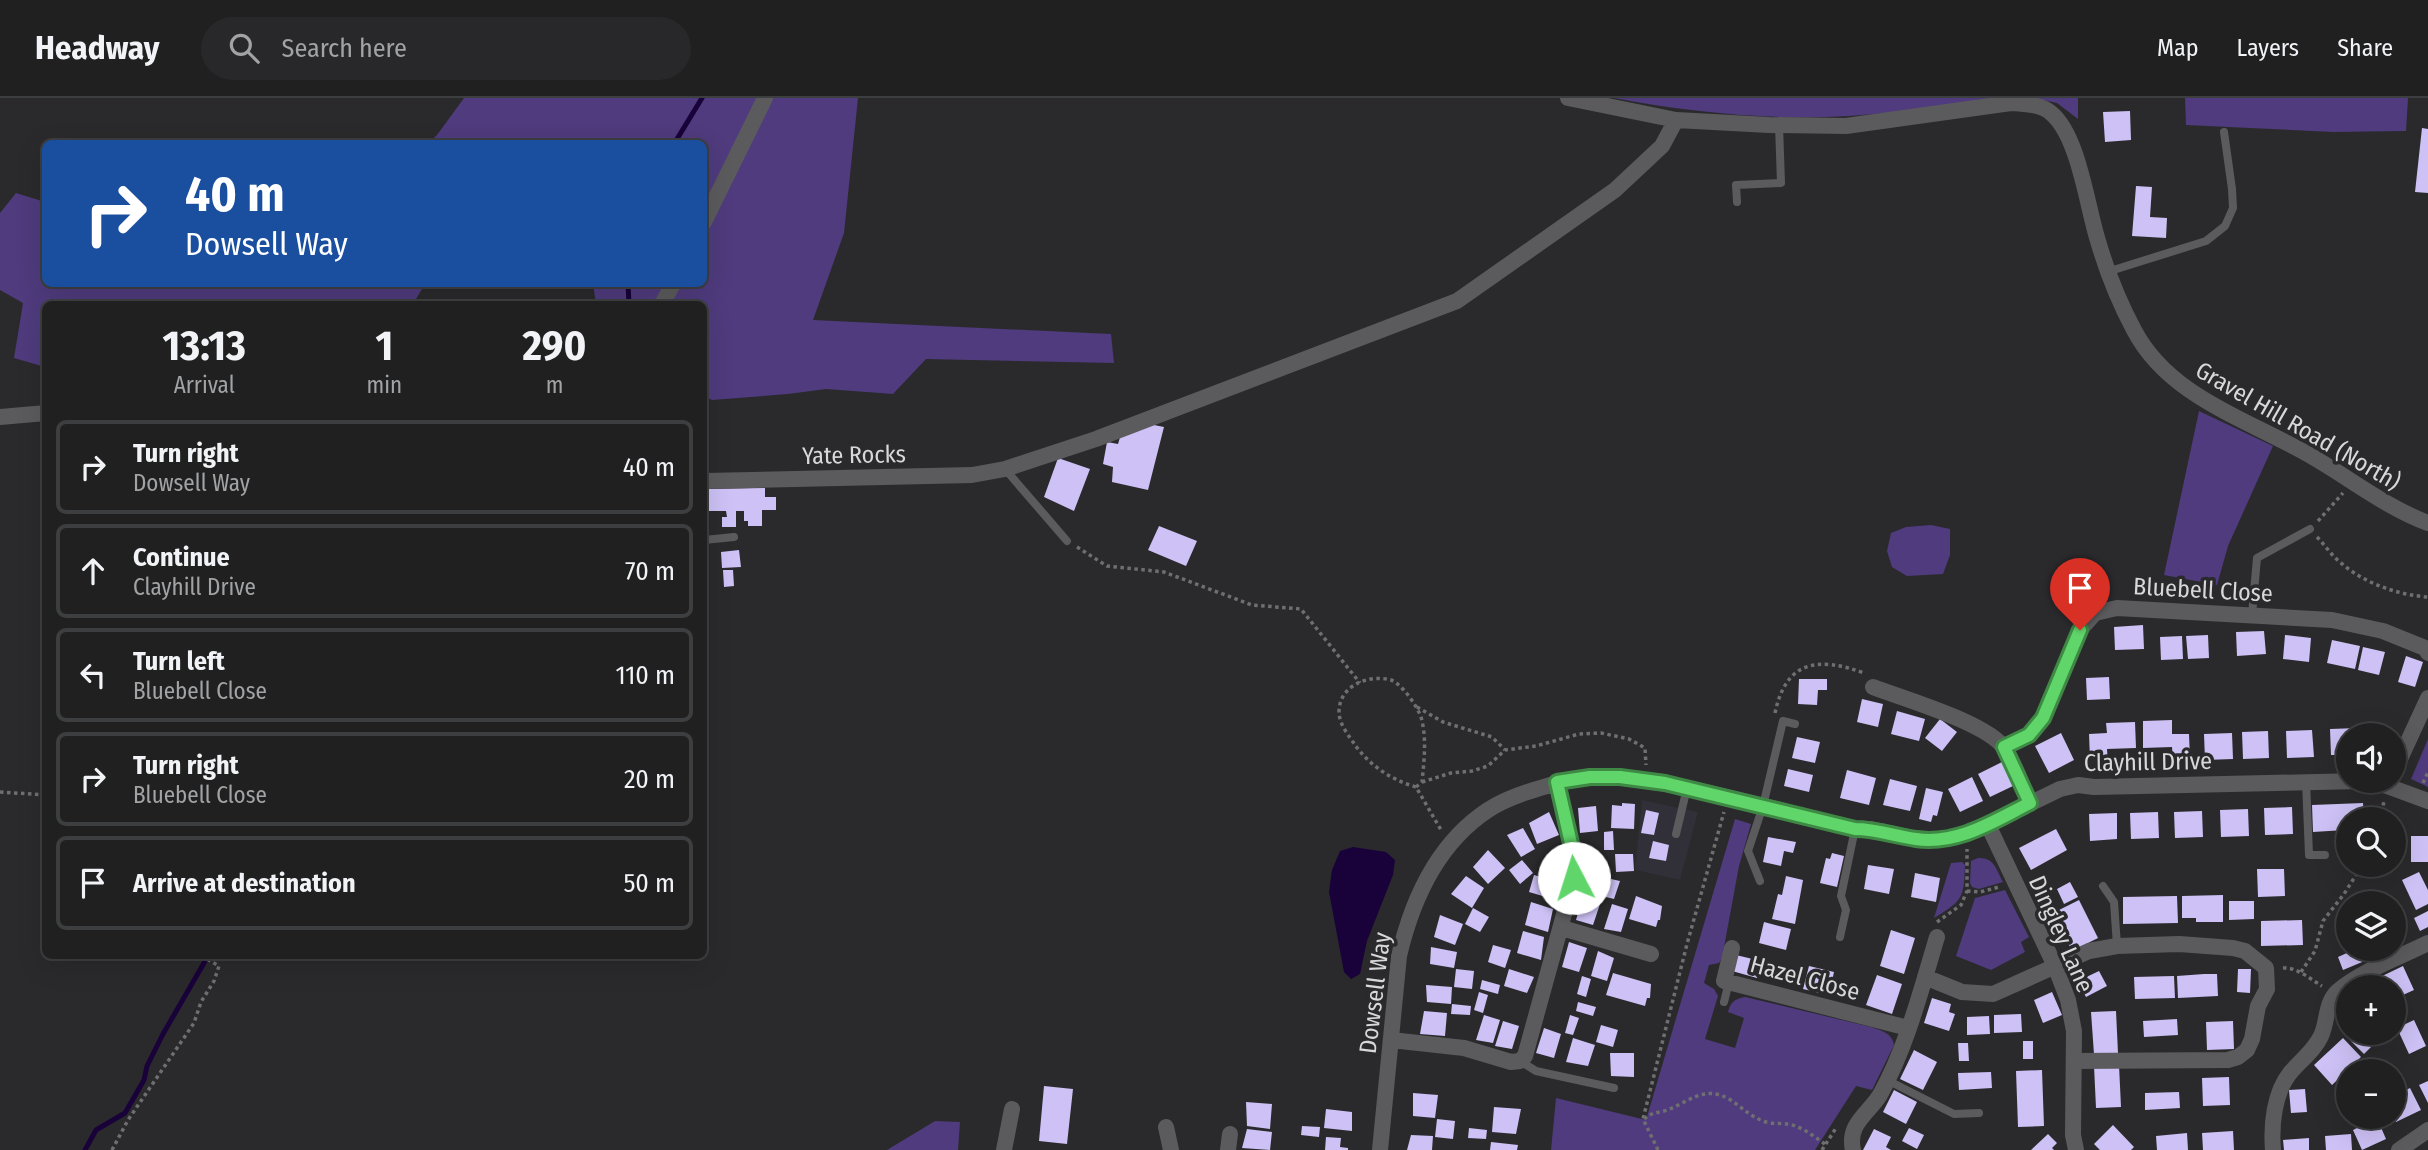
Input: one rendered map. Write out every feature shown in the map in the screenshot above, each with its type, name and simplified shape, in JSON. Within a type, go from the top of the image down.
[{"type":"street","points":[[707,216],[765,98]]},
{"type":"street","name":"Gravel Hill Road (North)","points":[[1568,98],[1676,120],[1779,125],[1846,126],[2011,103],[2031,104],[2049,110],[2068,135],[2107,272],[2134,331],[2148,352],[2179,384],[2200,397],[2305,452],[2403,514],[2428,523]]},
{"type":"street","name":"Yate Rocks","points":[[707,481],[972,475],[1005,469],[1096,439],[1457,301],[1615,190],[1662,146],[1676,120]]},
{"type":"street","points":[[0,416],[42,413]]},
{"type":"street","name":"Bluebell Close","points":[[2004,747],[2029,735],[2043,718],[2080,630],[2095,613],[2117,608],[2332,620],[2383,631],[2425,648],[2428,653]]},
{"type":"street","points":[[1872,682],[1986,733],[2004,747],[2030,803]]},
{"type":"street","points":[[2406,745],[2428,698]]},
{"type":"street","name":"Dowsell Way","points":[[1380,1150],[1399,956],[1406,926],[1416,899],[1431,872],[1463,830],[1489,809],[1515,796],[1557,782],[1590,777],[1648,781],[1759,805]]},
{"type":"street","name":"Clayhill Drive","points":[[1759,805],[1855,829],[1871,829],[1917,839],[1944,839],[1966,834],[2060,789],[2077,785],[2094,788],[2336,781]]},
{"type":"street","points":[[1391,1040],[1464,1048],[1511,1062],[1520,1061],[1525,1056],[1574,878],[1575,861],[1557,782]]},
{"type":"street","name":"Clayhill Drive","points":[[2406,788],[2428,800]]},
{"type":"street","name":"Dingley Lane","points":[[1987,825],[2055,966],[2068,1000],[2074,1031],[2073,1135],[2076,1150]]},
{"type":"street","points":[[1562,928],[1651,954]]},
{"type":"street","points":[[1853,1150],[1852,1131],[1859,1118],[1878,1098],[1899,1057],[1937,937]]},
{"type":"street","points":[[2406,947],[2428,943]]},
{"type":"street","points":[[1925,977],[1962,992],[1993,994],[2089,951],[2117,946],[2179,944],[2245,951],[2266,968],[2267,989],[2258,1006],[2252,1039],[2247,1050],[2238,1057],[2228,1060],[2074,1061]]},
{"type":"street","name":"Hazel Close","points":[[1732,948],[1724,981],[1908,1028]]},
{"type":"street","points":[[2273,1150],[2274,1120],[2280,1089],[2290,1073],[2315,1047],[2323,1032],[2327,1011],[2335,993],[2380,961]]},
{"type":"street","points":[[1004,1150],[1012,1109]]},
{"type":"street","points":[[1166,1128],[1171,1150]]},
{"type":"street","points":[[2399,1150],[2428,1130]]},
{"type":"lane","points":[[1737,202],[1735,186],[1781,183],[1779,125]]},
{"type":"lane","points":[[2107,272],[2206,241],[2225,226],[2233,208],[2224,132]]},
{"type":"lane","points":[[1005,469],[1067,541]]},
{"type":"lane","points":[[2252,615],[2257,558],[2310,529]]},
{"type":"lane","points":[[707,540],[734,537]]},
{"type":"lane","points":[[1760,881],[1748,851],[1783,721],[1795,724]]},
{"type":"lane","points":[[2306,782],[2309,855],[2325,855]]},
{"type":"lane","points":[[1675,835],[1687,788]]},
{"type":"lane","points":[[1840,937],[1846,910],[1841,896],[1855,829]]},
{"type":"lane","points":[[2103,886],[2114,902],[2117,946]]},
{"type":"lane","points":[[1724,1002],[1729,982]]},
{"type":"lane","points":[[1520,1061],[1535,1071],[1614,1088]]},
{"type":"lane","points":[[1887,1080],[1954,1114],[1979,1113]]},
{"type":"path","points":[[2352,482],[2310,529],[2338,561],[2354,573],[2387,589],[2411,596],[2428,597]]},
{"type":"path","points":[[1067,541],[1107,566],[1164,572],[1252,605],[1301,609],[1360,683]]},
{"type":"path","points":[[1773,717],[1779,693],[1789,677],[1803,667],[1822,665],[1859,672],[1872,682]]},
{"type":"path","points":[[1422,782],[1425,752],[1421,716],[1415,706],[1392,680],[1371,679],[1350,686],[1342,696],[1339,712],[1345,730],[1361,753],[1378,769],[1403,784],[1416,788],[1440,825],[1447,849]]},
{"type":"path","points":[[1415,706],[1443,722],[1492,737],[1505,750]]},
{"type":"path","points":[[1416,788],[1422,782],[1440,775],[1488,766],[1505,750],[1536,746],[1579,734],[1629,739],[1645,748],[1648,781]]},
{"type":"path","points":[[0,792],[42,795]]},
{"type":"path","points":[[1658,1150],[1643,1119],[1687,944],[1728,797]]},
{"type":"path","points":[[1937,937],[1935,925],[1940,918],[1961,905],[1967,891],[1966,834]]},
{"type":"path","points":[[2301,972],[2315,951],[2323,921],[2354,877]]},
{"type":"path","points":[[1967,891],[1996,889],[2013,881]]},
{"type":"path","points":[[112,1150],[128,1120],[194,1023],[219,966],[208,959]]},
{"type":"path","points":[[2266,968],[2289,967],[2335,993]]},
{"type":"path","points":[[1643,1119],[1694,1095],[1711,1092],[1728,1099],[1748,1115],[1768,1123],[1790,1124],[1825,1144]]},
{"type":"shaded area","points":[[464,98],[858,98],[844,233],[813,320],[1111,334],[1114,363],[926,359],[893,394],[826,389],[712,400],[707,398],[707,301],[596,301],[593,287],[707,287],[707,140],[431,140]]},
{"type":"shaded area","points":[[1614,98],[2004,98],[1868,115],[1791,117],[1701,111]]},
{"type":"shaded area","points":[[2034,98],[2078,98],[2078,119],[2057,103]]},
{"type":"shaded area","points":[[2185,98],[2408,98],[2406,131],[2333,132],[2186,125]]},
{"type":"shaded area","points":[[16,193],[42,201],[42,287],[423,287],[415,301],[42,301],[42,366],[14,358],[23,303],[0,290],[0,213]]},
{"type":"shaded area","points":[[2199,411],[2273,446],[2228,546],[2217,585],[2164,575]]},
{"type":"shaded area","points":[[1931,525],[1950,529],[1950,555],[1943,574],[1907,576],[1892,567],[1887,551],[1891,533],[1906,527]]},
{"type":"shaded area","points":[[2428,739],[2428,787],[2411,779]]},
{"type":"shaded area","points":[[1642,800],[1698,812],[1680,880],[1635,870]]},
{"type":"shaded area","points":[[1735,819],[1751,824],[1739,866],[1722,958],[1719,963],[1709,965],[1704,983],[1714,989],[1718,996],[1705,1039],[1735,1048],[1744,1018],[1728,1012],[1734,1001],[1745,997],[1871,1027],[1889,1035],[1894,1045],[1872,1090],[1856,1086],[1815,1150],[1551,1150],[1556,1098],[1646,1120]]},
{"type":"shaded area","points":[[1353,847],[1386,852],[1395,860],[1393,875],[1367,941],[1360,974],[1351,979],[1344,972],[1329,892],[1332,870],[1340,851]]},
{"type":"shaded area","points":[[1978,858],[1991,862],[2003,882],[1979,889],[1972,887],[1971,861]]},
{"type":"shaded area","points":[[1962,862],[1965,865],[1965,876],[1960,898],[1934,918],[1951,863]]},
{"type":"shaded area","points":[[2005,890],[2029,937],[2021,942],[2025,952],[1991,970],[1956,956],[1975,898]]},
{"type":"shaded area","points":[[935,1121],[960,1122],[958,1150],[887,1150]]},
{"type":"building","points":[[2130,111],[2131,140],[2105,142],[2103,112]]},
{"type":"building","points":[[2422,128],[2428,129],[2428,193],[2415,192]]},
{"type":"building","points":[[2136,186],[2152,187],[2150,217],[2167,218],[2166,238],[2132,236]]},
{"type":"building","points":[[1149,424],[1164,427],[1148,490],[1112,482],[1113,467],[1103,464],[1107,442],[1118,444],[1121,434]]},
{"type":"building","points":[[1058,458],[1090,469],[1074,511],[1044,497]]},
{"type":"building","points":[[765,488],[765,497],[776,497],[776,510],[762,510],[762,526],[748,526],[748,521],[744,521],[744,511],[736,511],[736,527],[722,527],[722,517],[727,517],[726,511],[707,511],[707,489]]},
{"type":"building","points":[[1159,526],[1197,541],[1186,566],[1148,550]]},
{"type":"building","points":[[739,550],[741,567],[722,568],[721,552]]},
{"type":"building","points":[[723,570],[733,570],[734,586],[724,587]]},
{"type":"building","points":[[2143,625],[2144,649],[2115,650],[2114,627]]},
{"type":"building","points":[[2264,631],[2266,654],[2237,656],[2236,632]]},
{"type":"building","points":[[2208,635],[2209,658],[2188,659],[2186,636]]},
{"type":"building","points":[[2285,635],[2311,638],[2309,662],[2283,659]]},
{"type":"building","points":[[2182,636],[2183,659],[2161,660],[2160,637]]},
{"type":"building","points":[[2332,640],[2360,646],[2355,669],[2327,663]]},
{"type":"building","points":[[2363,647],[2385,652],[2379,675],[2358,670]]},
{"type":"building","points":[[2406,656],[2423,662],[2415,687],[2398,682]]},
{"type":"building","points":[[2109,677],[2110,699],[2087,700],[2086,678]]},
{"type":"building","points":[[1799,679],[1827,679],[1827,690],[1818,690],[1817,705],[1798,704]]},
{"type":"building","points":[[1862,699],[1883,704],[1878,727],[1857,722]]},
{"type":"building","points":[[1897,711],[1925,719],[1919,741],[1891,734]]},
{"type":"building","points":[[1940,719],[1957,732],[1942,751],[1925,738]]},
{"type":"building","points":[[2172,720],[2172,734],[2189,734],[2190,760],[2173,761],[2172,747],[2143,748],[2143,721]]},
{"type":"building","points":[[2135,722],[2136,748],[2107,749],[2108,765],[2095,765],[2095,758],[2090,759],[2089,734],[2107,733],[2106,723]]},
{"type":"building","points":[[2330,729],[2336,729],[2336,755],[2331,755]]},
{"type":"building","points":[[2312,730],[2314,757],[2287,758],[2286,731]]},
{"type":"building","points":[[2268,731],[2269,758],[2243,759],[2242,732]]},
{"type":"building","points":[[2061,733],[2074,760],[2049,773],[2035,746]]},
{"type":"building","points":[[2232,733],[2233,759],[2205,760],[2204,734]]},
{"type":"building","points":[[1797,737],[1820,742],[1815,763],[1792,758]]},
{"type":"building","points":[[2002,762],[2013,786],[1990,797],[1978,774]]},
{"type":"building","points":[[1788,769],[1813,775],[1809,792],[1784,786]]},
{"type":"building","points":[[1847,770],[1876,778],[1869,805],[1840,798]]},
{"type":"building","points":[[1972,777],[1983,801],[1960,812],[1948,789]]},
{"type":"building","points":[[1890,779],[1917,786],[1910,811],[1883,805]]},
{"type":"building","points":[[1926,788],[1943,792],[1937,816],[1933,815],[1931,822],[1919,819]]},
{"type":"building","points":[[1622,803],[1635,804],[1634,829],[1611,828],[1612,805],[1622,806]]},
{"type":"building","points":[[2363,803],[2363,807],[2336,807],[2336,831],[2313,832],[2312,805]]},
{"type":"building","points":[[1596,806],[1598,831],[1580,833],[1578,808]]},
{"type":"building","points":[[2292,807],[2293,834],[2265,835],[2264,808]]},
{"type":"building","points":[[2248,809],[2249,836],[2221,837],[2220,810]]},
{"type":"building","points":[[1646,810],[1659,813],[1654,835],[1641,833]]},
{"type":"building","points":[[2202,811],[2203,837],[2175,838],[2174,812]]},
{"type":"building","points":[[1549,812],[1559,835],[1537,844],[1529,823]]},
{"type":"building","points":[[2158,812],[2159,838],[2131,839],[2130,813]]},
{"type":"building","points":[[2117,813],[2117,839],[2090,841],[2089,814]]},
{"type":"building","points":[[1523,828],[1535,849],[1521,857],[1507,835]]},
{"type":"building","points":[[2056,829],[2067,850],[2031,870],[2019,848]]},
{"type":"building","points":[[1613,831],[1614,850],[1604,850],[1604,832]]},
{"type":"building","points":[[2411,836],[2428,836],[2428,862],[2411,862]]},
{"type":"building","points":[[1768,837],[1796,842],[1793,853],[1784,851],[1781,866],[1763,862]]},
{"type":"building","points":[[1653,841],[1669,845],[1666,861],[1649,858]]},
{"type":"building","points":[[1488,850],[1505,868],[1488,884],[1473,867]]},
{"type":"building","points":[[1832,853],[1844,856],[1837,887],[1820,883],[1826,858],[1830,859]]},
{"type":"building","points":[[1615,854],[1633,854],[1634,871],[1616,872]]},
{"type":"building","points":[[1522,860],[1533,873],[1520,884],[1509,870]]},
{"type":"building","points":[[1868,865],[1894,869],[1889,894],[1864,889]]},
{"type":"building","points":[[2257,869],[2284,869],[2285,896],[2258,897]]},
{"type":"building","points":[[2419,872],[2428,890],[2428,904],[2416,910],[2402,880]]},
{"type":"building","points":[[1915,873],[1940,878],[1936,902],[1911,897]]},
{"type":"building","points":[[1534,875],[1551,880],[1546,897],[1529,892]]},
{"type":"building","points":[[1466,876],[1484,888],[1472,908],[1451,894]]},
{"type":"building","points":[[1786,876],[1803,880],[1795,924],[1772,919]]},
{"type":"building","points":[[1611,879],[1620,881],[1614,899],[1606,897]]},
{"type":"building","points":[[2070,882],[2078,897],[2064,904],[2057,889]]},
{"type":"building","points":[[1583,895],[1601,901],[1593,925],[1576,920]]},
{"type":"building","points":[[2223,895],[2223,922],[2196,922],[2196,918],[2182,918],[2182,896]]},
{"type":"building","points":[[1636,896],[1662,906],[1656,927],[1629,919]]},
{"type":"building","points":[[2177,896],[2178,923],[2123,924],[2123,897]]},
{"type":"building","points":[[2079,900],[2098,938],[2072,951],[2053,913]]},
{"type":"building","points":[[2229,901],[2254,901],[2254,919],[2229,920]]},
{"type":"building","points":[[1531,902],[1553,909],[1548,932],[1525,925]]},
{"type":"building","points":[[1612,904],[1628,909],[1621,932],[1604,929]]},
{"type":"building","points":[[1473,908],[1489,917],[1480,932],[1465,924]]},
{"type":"building","points":[[2428,911],[2428,927],[2420,931],[2414,918]]},
{"type":"building","points":[[1440,915],[1463,924],[1455,945],[1434,937]]},
{"type":"building","points":[[2302,920],[2303,945],[2261,946],[2261,921]]},
{"type":"building","points":[[1764,922],[1791,929],[1786,950],[1759,943]]},
{"type":"building","points":[[1891,930],[1915,938],[1904,974],[1880,966]]},
{"type":"building","points":[[1523,931],[1544,937],[1541,960],[1517,953]]},
{"type":"building","points":[[1569,942],[1587,948],[1579,972],[1562,967]]},
{"type":"building","points":[[1493,945],[1511,950],[1505,968],[1488,962]]},
{"type":"building","points":[[1431,947],[1457,952],[1454,968],[1430,964]]},
{"type":"building","points":[[1598,951],[1614,958],[1607,981],[1591,976]]},
{"type":"building","points":[[1736,955],[1761,961],[1757,978],[1732,971]]},
{"type":"building","points":[[2340,961],[2365,961],[2343,970]]},
{"type":"building","points":[[1809,966],[1834,972],[1829,995],[1803,989]]},
{"type":"building","points":[[2403,966],[2414,990],[2406,994],[2406,975],[2384,975]]},
{"type":"building","points":[[1456,969],[1474,971],[1472,989],[1454,987]]},
{"type":"building","points":[[1509,969],[1534,977],[1527,993],[1504,986]]},
{"type":"building","points":[[2238,969],[2251,969],[2250,993],[2237,992]]},
{"type":"building","points":[[2099,971],[2107,986],[2086,997],[2078,981]]},
{"type":"building","points":[[1613,973],[1651,984],[1650,998],[1647,998],[1645,1006],[1606,995]]},
{"type":"building","points":[[2217,974],[2218,996],[2178,998],[2177,976]]},
{"type":"building","points":[[1877,975],[1902,984],[1892,1014],[1866,1005]]},
{"type":"building","points":[[1582,976],[1591,979],[1586,997],[1577,994]]},
{"type":"building","points":[[2174,976],[2175,998],[2135,999],[2134,977]]},
{"type":"building","points":[[1482,980],[1500,985],[1498,994],[1480,989]]},
{"type":"building","points":[[1426,985],[1452,987],[1451,1004],[1427,1002]]},
{"type":"building","points":[[1479,992],[1488,995],[1483,1013],[1474,1010]]},
{"type":"building","points":[[2052,992],[2062,1015],[2043,1023],[2034,1000]]},
{"type":"building","points":[[1932,998],[1951,1004],[1949,1012],[1955,1014],[1949,1031],[1924,1023]]},
{"type":"building","points":[[1578,1002],[1596,1007],[1593,1016],[1576,1011]]},
{"type":"building","points":[[1452,1004],[1471,1006],[1470,1015],[1451,1014]]},
{"type":"building","points":[[1424,1011],[1447,1013],[1445,1036],[1420,1034]]},
{"type":"building","points":[[2116,1011],[2118,1053],[2094,1054],[2091,1012]]},
{"type":"building","points":[[2021,1014],[2022,1032],[1994,1033],[1994,1015]]},
{"type":"building","points":[[1484,1015],[1500,1020],[1493,1043],[1476,1040]]},
{"type":"building","points":[[1570,1015],[1579,1018],[1573,1035],[1565,1033]]},
{"type":"building","points":[[1989,1016],[1990,1034],[1967,1035],[1967,1017]]},
{"type":"building","points":[[2177,1019],[2178,1035],[2144,1037],[2143,1021]]},
{"type":"building","points":[[2414,1020],[2426,1046],[2409,1054],[2405,1045],[2406,1024]]},
{"type":"building","points":[[1503,1021],[1519,1026],[1512,1049],[1495,1046]]},
{"type":"building","points":[[2233,1021],[2234,1049],[2207,1050],[2206,1022]]},
{"type":"building","points":[[1601,1025],[1618,1030],[1613,1047],[1596,1042]]},
{"type":"building","points":[[1544,1028],[1561,1034],[1554,1058],[1536,1053]]},
{"type":"building","points":[[1573,1038],[1595,1045],[1588,1066],[1566,1062]]},
{"type":"building","points":[[2023,1041],[2033,1041],[2033,1059],[2023,1059]]},
{"type":"building","points":[[1958,1043],[1968,1043],[1969,1061],[1959,1061]]},
{"type":"building","points":[[2336,1045],[2350,1045],[2361,1057],[2336,1059],[2336,1081],[2332,1085],[2314,1065]]},
{"type":"building","points":[[2355,1045],[2373,1045],[2364,1054]]},
{"type":"building","points":[[1914,1050],[1937,1062],[1923,1090],[1900,1079]]},
{"type":"building","points":[[1610,1053],[1634,1053],[1634,1077],[1611,1076]]},
{"type":"building","points":[[2119,1065],[2121,1107],[2096,1108],[2094,1066]]},
{"type":"building","points":[[2042,1070],[2044,1126],[2018,1127],[2016,1071]]},
{"type":"building","points":[[1991,1072],[1992,1088],[1959,1090],[1958,1073]]},
{"type":"building","points":[[2229,1077],[2230,1105],[2203,1106],[2202,1078]]},
{"type":"building","points":[[2428,1081],[2428,1103],[2419,1085]]},
{"type":"building","points":[[1044,1086],[1073,1089],[1067,1144],[1039,1141]]},
{"type":"building","points":[[2410,1088],[2421,1110],[2406,1117],[2406,1090]]},
{"type":"building","points":[[2305,1089],[2307,1112],[2291,1113],[2289,1090]]},
{"type":"building","points":[[1894,1090],[1917,1102],[1906,1124],[1883,1112]]},
{"type":"building","points":[[2179,1092],[2180,1108],[2145,1110],[2145,1093]]},
{"type":"building","points":[[1413,1093],[1438,1095],[1435,1118],[1413,1116]]},
{"type":"building","points":[[1246,1102],[1272,1104],[1270,1129],[1247,1126]]},
{"type":"building","points":[[1494,1107],[1521,1109],[1516,1134],[1492,1132]]},
{"type":"building","points":[[1326,1109],[1352,1112],[1352,1131],[1324,1128]]},
{"type":"building","points":[[1437,1119],[1455,1121],[1453,1139],[1435,1137]]},
{"type":"building","points":[[2113,1125],[2134,1147],[2131,1150],[2100,1150],[2094,1144]]},
{"type":"building","points":[[1302,1126],[1320,1127],[1319,1137],[1301,1135]]},
{"type":"building","points":[[1469,1128],[1487,1130],[1486,1139],[1468,1138]]},
{"type":"building","points":[[1909,1128],[1924,1135],[1917,1149],[1902,1141]]},
{"type":"building","points":[[1247,1129],[1272,1132],[1270,1150],[1242,1148]]},
{"type":"building","points":[[1874,1129],[1891,1137],[1886,1147],[1891,1150],[1863,1150]]},
{"type":"building","points":[[2382,1129],[2386,1139],[2362,1150],[2353,1130]]},
{"type":"building","points":[[2233,1131],[2234,1150],[2203,1150],[2202,1133]]},
{"type":"building","points":[[2187,1133],[2188,1150],[2157,1150],[2156,1136]]},
{"type":"building","points":[[2048,1134],[2057,1143],[2052,1148],[2054,1150],[2031,1150]]},
{"type":"building","points":[[2351,1134],[2352,1150],[2326,1150],[2325,1136]]},
{"type":"building","points":[[1411,1135],[1433,1136],[1432,1150],[1407,1150]]},
{"type":"building","points":[[1326,1137],[1341,1138],[1340,1147],[1348,1150],[1325,1150]]},
{"type":"building","points":[[2309,1138],[2309,1150],[2284,1150],[2283,1140]]},
{"type":"building","points":[[1491,1142],[1518,1145],[1517,1150],[1490,1150]]},
{"type":"waterway","points":[[676,140],[702,98]]},
{"type":"waterway","points":[[628,287],[629,301]]},
{"type":"waterway","points":[[85,1150],[96,1130],[125,1113],[144,1080],[147,1066],[163,1034],[206,959]]},
{"type":"route","points":[[1574,878],[1575,861],[1557,782],[1590,777],[1620,777],[1665,783],[1855,829],[1871,829],[1917,839],[1944,839],[1987,825],[2030,803],[2004,747],[2029,735],[2043,718],[2080,630]]}]
